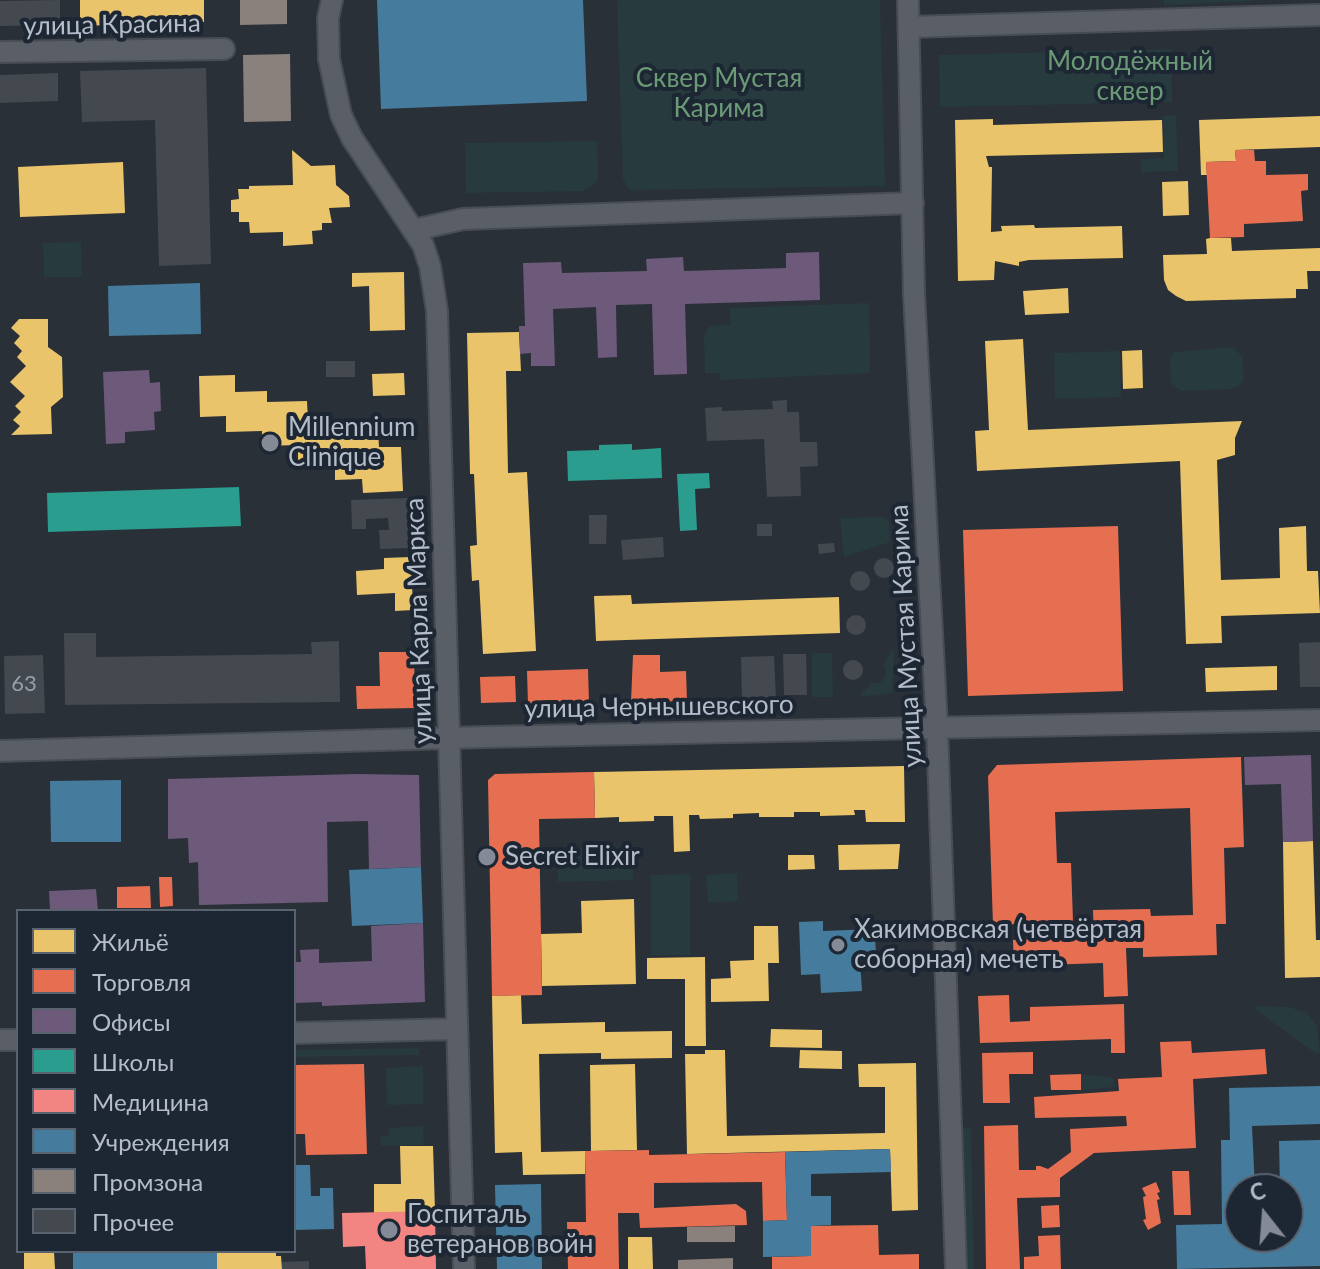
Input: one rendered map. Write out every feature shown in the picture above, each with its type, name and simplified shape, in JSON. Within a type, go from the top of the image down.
[{"type":"street","name":"улица Карла Маркса","points":[[332,0],[328,18],[329,59],[341,115],[352,138],[414,230],[430,266],[437,311],[464,1269]]},
{"type":"street","name":"улица Мустая Карима","points":[[908,0],[914,294],[937,727],[956,1269]]},
{"type":"street","points":[[909,27],[1320,15]]},
{"type":"street","name":"улица Красина","points":[[0,52],[224,49]]},
{"type":"street","points":[[414,230],[463,219],[913,203]]},
{"type":"street","name":"улица Чернышевского","points":[[0,751],[449,738],[1320,720]]},
{"type":"street","points":[[296,1033],[457,1029]]},
{"type":"green space","name":"Сквер Мустая Карима","points":[[617,0],[880,0],[885,186],[629,190],[623,179]]},
{"type":"green space","points":[[1164,0],[1252,0],[1252,1],[1164,5]]},
{"type":"green space","name":"Молодёжный сквер","points":[[1171,49],[1172,102],[940,107],[939,55]]},
{"type":"green space","points":[[1176,115],[1178,171],[1141,172],[1141,159],[1164,158],[1163,116]]},
{"type":"green space","points":[[597,141],[598,178],[596,183],[583,191],[466,193],[465,143]]},
{"type":"green space","points":[[81,242],[82,277],[44,277],[43,243]]},
{"type":"green space","points":[[869,303],[870,373],[721,380],[719,373],[705,373],[704,336],[710,326],[731,325],[730,308]]},
{"type":"green space","points":[[1232,347],[1242,356],[1244,379],[1239,386],[1181,391],[1171,383],[1170,358],[1174,352]]},
{"type":"green space","points":[[1120,351],[1121,397],[1055,399],[1054,353]]},
{"type":"green space","points":[[883,517],[889,521],[890,542],[844,557],[840,518]]},
{"type":"green space","points":[[894,650],[892,693],[858,697],[872,683],[880,683],[884,679],[886,671],[883,666]]},
{"type":"green space","points":[[812,653],[832,653],[833,697],[812,697]]},
{"type":"green space","points":[[633,846],[633,880],[558,882],[558,848]]},
{"type":"green space","points":[[737,873],[738,901],[708,903],[706,875]]},
{"type":"green space","points":[[690,874],[690,955],[651,955],[651,875]]},
{"type":"green space","points":[[1256,1006],[1289,1007],[1307,1013],[1317,1026],[1320,1053],[1315,1053],[1256,1010]]},
{"type":"green space","points":[[419,1048],[419,1055],[296,1057],[296,1050]]},
{"type":"green space","points":[[423,1066],[423,1104],[387,1105],[386,1068]]},
{"type":"green space","points":[[1081,1074],[1114,1078],[1115,1087],[1081,1090]]},
{"type":"green space","points":[[423,1126],[424,1145],[381,1146],[380,1136],[389,1135],[389,1128]]},
{"type":"green space","points":[[960,1128],[971,1128],[974,1269],[964,1269]]},
{"type":"building: Жильё","points":[[80,0],[204,0],[204,22],[80,26]]},
{"type":"building: Жильё","points":[[1320,116],[1320,147],[1235,150],[1236,161],[1206,162],[1207,175],[1201,175],[1199,120]]},
{"type":"building: Жильё","points":[[993,119],[993,125],[1162,120],[1163,152],[986,156],[989,167],[992,167],[991,232],[1002,231],[1001,226],[1122,226],[1123,258],[1029,260],[1019,262],[1019,266],[995,261],[994,280],[958,281],[955,120]]},
{"type":"building: Жильё","points":[[292,150],[311,166],[335,165],[336,185],[349,196],[350,207],[329,208],[332,223],[322,223],[322,230],[312,231],[313,244],[283,246],[283,232],[250,233],[249,222],[239,222],[239,212],[231,212],[231,200],[239,199],[238,189],[249,189],[249,186],[293,185]]},
{"type":"building: Жильё","points":[[123,162],[125,213],[20,217],[18,167]]},
{"type":"building: Жильё","points":[[1188,181],[1189,215],[1163,216],[1162,182]]},
{"type":"building: Жильё","points":[[1231,238],[1232,251],[1320,248],[1320,271],[1307,271],[1308,289],[1296,289],[1296,298],[1186,301],[1168,290],[1164,280],[1163,255],[1207,254],[1206,239]]},
{"type":"building: Жильё","points":[[404,272],[405,330],[370,331],[369,286],[352,287],[352,273]]},
{"type":"building: Жильё","points":[[1068,288],[1069,313],[1025,315],[1023,291]]},
{"type":"building: Жильё","points":[[19,319],[48,319],[48,347],[62,357],[63,397],[51,407],[52,434],[11,435],[20,426],[13,420],[21,412],[15,406],[25,396],[10,382],[26,366],[17,357],[22,351],[14,343],[20,336],[11,328]]},
{"type":"building: Жильё","points":[[519,332],[521,371],[506,371],[508,473],[527,472],[536,651],[483,654],[479,580],[472,581],[470,546],[477,545],[474,474],[470,474],[467,333]]},
{"type":"building: Жильё","points":[[1023,339],[1028,430],[1242,421],[1235,438],[1235,455],[1217,460],[1221,580],[1280,578],[1279,528],[1306,526],[1307,571],[1318,571],[1320,613],[1221,616],[1222,643],[1186,644],[1180,461],[977,471],[975,431],[989,430],[985,341]]},
{"type":"building: Жильё","points":[[1142,350],[1143,388],[1123,389],[1122,351]]},
{"type":"building: Жильё","points":[[404,373],[405,395],[373,396],[372,374]]},
{"type":"building: Жильё","points":[[235,375],[235,392],[267,391],[267,402],[307,401],[308,421],[336,420],[336,431],[378,430],[379,447],[401,447],[403,491],[363,493],[362,479],[335,480],[335,459],[298,460],[298,445],[262,446],[262,431],[226,432],[226,416],[200,417],[199,376]]},
{"type":"building: Жильё","points":[[411,557],[413,610],[395,611],[395,593],[357,595],[356,571],[384,569],[384,558]]},
{"type":"building: Жильё","points":[[631,595],[632,604],[839,597],[840,633],[596,641],[594,596]]},
{"type":"building: Жильё","points":[[1277,666],[1277,690],[1206,692],[1205,668]]},
{"type":"building: Жильё","points":[[904,766],[905,822],[866,822],[865,810],[854,810],[855,815],[820,816],[820,812],[794,812],[794,817],[759,817],[759,813],[700,819],[699,815],[689,815],[690,851],[674,852],[673,816],[654,816],[654,821],[619,822],[619,817],[595,818],[594,772]]},
{"type":"building: Жильё","points":[[1313,841],[1320,977],[1285,978],[1283,842]]},
{"type":"building: Жильё","points":[[900,844],[898,869],[839,870],[838,845]]},
{"type":"building: Жильё","points":[[788,855],[814,855],[815,869],[788,870]]},
{"type":"building: Жильё","points":[[634,899],[636,984],[542,986],[541,934],[582,933],[581,901]]},
{"type":"building: Жильё","points":[[754,926],[778,926],[779,963],[768,963],[769,1001],[711,1002],[711,979],[731,978],[730,961],[754,960]]},
{"type":"building: Жильё","points":[[705,957],[706,1046],[685,1046],[685,979],[647,979],[647,958]]},
{"type":"building: Жильё","points":[[521,995],[522,1024],[605,1022],[605,1032],[672,1031],[672,1058],[601,1059],[601,1053],[539,1054],[541,1152],[585,1151],[585,1174],[523,1175],[522,1152],[495,1153],[492,996]]},
{"type":"building: Жильё","points":[[771,1029],[822,1030],[822,1048],[770,1047]]},
{"type":"building: Жильё","points":[[705,1050],[725,1050],[727,1136],[885,1133],[885,1087],[859,1087],[858,1064],[916,1063],[918,1210],[892,1211],[890,1149],[687,1154],[685,1054],[705,1054]]},
{"type":"building: Жильё","points":[[800,1050],[842,1051],[842,1069],[799,1068]]},
{"type":"building: Жильё","points":[[635,1064],[637,1150],[591,1151],[590,1065]]},
{"type":"building: Жильё","points":[[400,1146],[433,1146],[435,1211],[374,1213],[374,1184],[401,1184]]},
{"type":"building: Жильё","points":[[628,1237],[652,1237],[653,1269],[628,1269]]},
{"type":"building: Жильё","points":[[24,1253],[54,1253],[55,1269],[24,1269]]},
{"type":"building: Жильё","points":[[217,1253],[276,1253],[276,1256],[281,1256],[282,1269],[217,1269]]},
{"type":"building: Торговля","points":[[1235,150],[1254,150],[1255,161],[1266,161],[1266,175],[1308,174],[1308,190],[1301,191],[1303,221],[1244,224],[1244,237],[1210,238],[1206,162],[1236,161]]},
{"type":"building: Торговля","points":[[1118,526],[1123,691],[968,696],[963,530]]},
{"type":"building: Торговля","points":[[379,652],[414,652],[415,708],[357,709],[356,686],[380,686]]},
{"type":"building: Торговля","points":[[633,655],[660,655],[660,672],[686,671],[687,701],[631,702]]},
{"type":"building: Торговля","points":[[588,669],[589,702],[528,704],[527,671]]},
{"type":"building: Торговля","points":[[515,676],[516,702],[481,703],[480,677]]},
{"type":"building: Торговля","points":[[1241,757],[1244,847],[1224,848],[1226,924],[1216,924],[1217,955],[1143,957],[1143,948],[1126,948],[1128,996],[1104,997],[1103,963],[1014,966],[1013,940],[1094,938],[1093,910],[1150,909],[1151,916],[1193,915],[1190,808],[1055,812],[1057,863],[1071,863],[1073,922],[993,925],[988,776],[997,765]]},
{"type":"building: Торговля","points":[[594,772],[595,818],[539,819],[542,995],[492,996],[488,780],[495,774]]},
{"type":"building: Торговля","points":[[159,877],[172,877],[173,906],[160,907]]},
{"type":"building: Торговля","points":[[150,886],[151,908],[117,908],[117,887]]},
{"type":"building: Торговля","points":[[1009,995],[1010,1022],[1030,1021],[1030,1007],[1124,1004],[1125,1053],[1111,1053],[1111,1039],[980,1043],[978,996]]},
{"type":"building: Торговля","points":[[1191,1041],[1192,1053],[1265,1049],[1267,1074],[1193,1079],[1196,1148],[1094,1153],[1060,1178],[1060,1197],[1017,1198],[1020,1269],[986,1269],[984,1126],[1018,1125],[1019,1170],[1036,1170],[1036,1166],[1048,1169],[1071,1152],[1070,1129],[1127,1126],[1126,1116],[1035,1118],[1034,1097],[1119,1091],[1118,1079],[1162,1077],[1160,1042]]},
{"type":"building: Торговля","points":[[1033,1052],[1033,1074],[1009,1074],[1010,1103],[983,1103],[982,1053]]},
{"type":"building: Торговля","points":[[364,1064],[367,1154],[306,1155],[305,1134],[296,1134],[296,1065]]},
{"type":"building: Торговля","points":[[1081,1074],[1081,1090],[1051,1090],[1050,1075]]},
{"type":"building: Торговля","points":[[649,1150],[649,1155],[785,1152],[787,1220],[763,1221],[762,1182],[654,1183],[654,1208],[736,1204],[746,1211],[747,1225],[640,1228],[639,1213],[618,1213],[619,1269],[568,1269],[567,1222],[586,1222],[585,1151]]},
{"type":"building: Торговля","points":[[1172,1171],[1189,1171],[1191,1215],[1174,1215]]},
{"type":"building: Торговля","points":[[1156,1182],[1160,1192],[1157,1193],[1160,1199],[1157,1200],[1161,1223],[1148,1230],[1143,1220],[1146,1219],[1143,1197],[1146,1196],[1142,1188]]},
{"type":"building: Торговля","points":[[1059,1205],[1060,1227],[1042,1228],[1041,1206]]},
{"type":"building: Торговля","points":[[878,1225],[879,1255],[919,1254],[919,1269],[772,1269],[772,1257],[811,1256],[811,1226]]},
{"type":"building: Торговля","points":[[1060,1235],[1061,1269],[1024,1269],[1024,1257],[1039,1256],[1038,1236]]},
{"type":"building: Офисы","points":[[819,252],[820,300],[685,304],[687,374],[654,375],[652,304],[616,305],[617,357],[598,358],[596,307],[553,309],[555,366],[531,366],[531,353],[520,354],[519,326],[525,326],[523,263],[561,262],[562,273],[647,271],[646,259],[683,257],[684,271],[786,268],[786,253]]},
{"type":"building: Офисы","points":[[149,370],[150,383],[160,382],[161,411],[154,412],[155,430],[125,432],[125,443],[106,444],[103,372]]},
{"type":"building: Офисы","points":[[1311,755],[1313,841],[1283,842],[1281,784],[1245,785],[1244,757]]},
{"type":"building: Офисы","points":[[419,775],[421,867],[369,869],[368,821],[327,822],[328,902],[199,905],[198,862],[189,863],[188,838],[168,839],[168,779]]},
{"type":"building: Офисы","points":[[96,889],[98,909],[50,909],[49,891]]},
{"type":"building: Офисы","points":[[423,923],[425,1002],[322,1006],[322,1002],[296,1003],[296,962],[301,962],[300,950],[319,949],[319,963],[372,961],[371,926]]},
{"type":"building: Школы","points":[[632,444],[632,450],[661,448],[662,478],[568,481],[567,451],[599,450],[599,445]]},
{"type":"building: Школы","points":[[709,473],[710,488],[695,489],[697,530],[680,531],[677,474]]},
{"type":"building: Школы","points":[[239,487],[241,526],[48,532],[47,493]]},
{"type":"building: Медицина","name":"Госпиталь ветеранов войн","points":[[435,1211],[436,1269],[366,1269],[365,1246],[343,1247],[342,1213]]},
{"type":"building: Учреждения","points":[[377,0],[583,0],[587,101],[381,109]]},
{"type":"building: Учреждения","points":[[200,283],[201,334],[109,336],[108,286]]},
{"type":"building: Учреждения","points":[[121,780],[121,842],[51,842],[50,781]]},
{"type":"building: Учреждения","points":[[421,867],[423,923],[352,926],[349,870]]},
{"type":"building: Учреждения","name":"Хакимовская (четвёртая соборная) мечеть","points":[[823,921],[823,931],[875,929],[876,959],[860,960],[862,991],[821,993],[820,974],[801,975],[799,922]]},
{"type":"building: Учреждения","points":[[1320,1086],[1320,1124],[1252,1126],[1254,1173],[1224,1173],[1224,1253],[1304,1253],[1304,1173],[1280,1173],[1279,1141],[1320,1140],[1320,1266],[1177,1269],[1176,1225],[1222,1224],[1221,1140],[1230,1140],[1229,1088]]},
{"type":"building: Учреждения","points":[[890,1149],[891,1172],[811,1174],[811,1196],[831,1196],[831,1225],[811,1226],[811,1256],[763,1257],[763,1221],[787,1220],[785,1152]]},
{"type":"building: Учреждения","points":[[296,1165],[310,1165],[311,1196],[320,1196],[320,1188],[333,1188],[334,1229],[296,1230]]},
{"type":"building: Учреждения","points":[[541,1184],[542,1269],[497,1269],[495,1185]]},
{"type":"building: Учреждения","points":[[73,1253],[217,1253],[217,1269],[73,1269]]},
{"type":"building: Промзона","points":[[240,0],[287,0],[287,24],[240,25]]},
{"type":"building: Промзона","points":[[290,54],[291,121],[244,122],[243,55]]},
{"type":"building: Промзона","points":[[735,1226],[735,1242],[687,1242],[687,1227]]},
{"type":"building: Промзона","points":[[733,1258],[733,1269],[678,1269],[678,1260]]},
{"type":"building: Прочее","points":[[60,0],[60,25],[0,26],[0,1]]},
{"type":"building: Прочее","points":[[206,68],[211,264],[159,266],[155,120],[82,122],[80,71]]},
{"type":"building: Прочее","points":[[58,73],[58,101],[0,103],[0,75]]},
{"type":"building: Прочее","points":[[326,361],[355,361],[355,377],[326,377]]},
{"type":"building: Прочее","points":[[787,400],[787,412],[799,412],[800,442],[817,442],[818,466],[800,467],[801,496],[767,497],[764,439],[707,441],[705,408],[722,407],[722,411],[773,409],[772,401]]},
{"type":"building: Прочее","points":[[408,498],[409,548],[380,549],[379,530],[389,530],[388,518],[366,519],[366,529],[352,529],[351,500]]},
{"type":"building: Прочее","points":[[589,515],[607,515],[606,544],[589,544]]},
{"type":"building: Прочее","points":[[757,524],[772,524],[772,536],[757,536]]},
{"type":"building: Прочее","points":[[663,537],[664,557],[623,560],[621,540]]},
{"type":"building: Прочее","points":[[834,543],[835,552],[819,554],[818,544]]},
{"type":"building: Прочее","points":[[884,558],[891,561],[894,568],[891,575],[884,578],[877,575],[874,568],[877,561]]},
{"type":"building: Прочее","points":[[860,571],[867,574],[870,581],[867,588],[860,591],[853,588],[850,581],[853,574]]},
{"type":"building: Прочее","points":[[856,615],[863,618],[866,625],[863,632],[856,635],[849,632],[846,625],[849,618]]},
{"type":"building: Прочее","points":[[64,633],[96,633],[96,657],[312,654],[311,642],[339,641],[340,702],[65,705]]},
{"type":"building: Прочее","points":[[1320,642],[1320,687],[1300,687],[1299,643]]},
{"type":"building: Прочее","points":[[783,654],[806,654],[807,695],[784,695]]},
{"type":"building: Прочее","points":[[43,655],[45,713],[5,714],[4,656]]},
{"type":"building: Прочее","points":[[774,656],[776,699],[742,700],[741,657]]},
{"type":"building: Прочее","points":[[853,660],[860,663],[863,670],[860,677],[853,680],[846,677],[843,670],[846,663]]},
{"type":"building: Прочее","points":[[309,1261],[309,1269],[282,1269],[282,1262]]},
{"type":"place","name":"Millennium Clinique","points":[[270,443]]},
{"type":"place","name":"Secret Elixir","points":[[487,857]]},
{"type":"place","name":"Хакимовская (четвёртая соборная) мечеть","points":[[838,945]]},
{"type":"place","name":"Госпиталь ветеранов войн","points":[[389,1230]]}]
